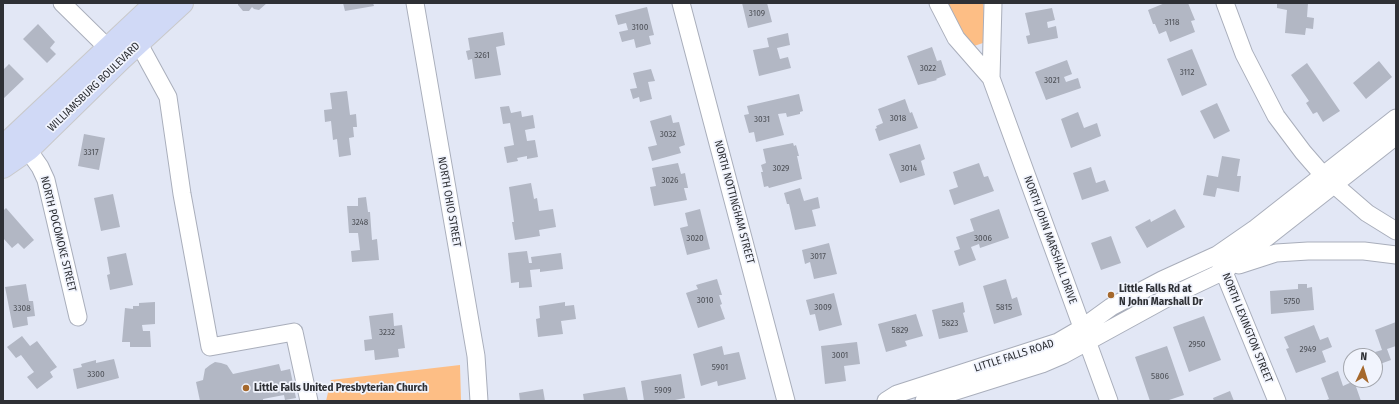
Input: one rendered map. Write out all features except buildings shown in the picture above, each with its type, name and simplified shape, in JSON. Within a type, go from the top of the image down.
[{"type":"main road","name":"WILLIAMSBURG BOULEVARD","points":[[132,37],[156,3]]},
{"type":"main road","name":"WILLIAMSBURG BOULEVARD","points":[[3,167],[16,144],[132,37],[182,3]]},
{"type":"street","points":[[62,3],[114,54]]},
{"type":"street","name":"NORTH OHIO STREET","points":[[416,3],[476,356],[479,401]]},
{"type":"street","name":"NORTH NOTTINGHAM STREET","points":[[681,3],[786,401]]},
{"type":"street","name":"NORTH JOHN MARSHALL DRIVE","points":[[938,3],[956,38],[991,78],[1109,401]]},
{"type":"street","name":"NORTH JOHN MARSHALL DRIVE","points":[[991,78],[993,3]]},
{"type":"street","points":[[1225,3],[1244,54],[1276,116],[1303,152],[1329,180],[1367,213],[1396,231]]},
{"type":"street","points":[[132,37],[168,97],[182,194],[210,346],[294,332],[309,401]]},
{"type":"street","points":[[1329,180],[1396,118]]},
{"type":"street","points":[[1329,180],[1396,136]]},
{"type":"street","name":"NORTH POCOMOKE STREET","points":[[16,144],[40,167],[46,180],[78,316]]},
{"type":"street","name":"LITTLE FALLS ROAD","points":[[924,401],[1042,364],[1063,355],[1111,307],[1162,280],[1217,255],[1329,180]]},
{"type":"street","name":"LITTLE FALLS ROAD","points":[[886,401],[897,394],[1084,335],[1224,271],[1329,180]]},
{"type":"street","points":[[1224,271],[1276,253],[1308,251],[1364,251],[1396,255]]},
{"type":"street","name":"NORTH LEXINGTON STREET","points":[[1217,255],[1277,401]]},
{"type":"shaded area","points":[[944,3],[983,3],[986,42],[971,47]]},
{"type":"shaded area","points":[[460,365],[461,401],[326,401],[331,380]]},
{"type":"place","name":"Little Falls Rd at N John Marshall Dr","points":[[1111,295]]},
{"type":"place","name":"Little Falls United Presbyterian Church","points":[[246,388]]}]
